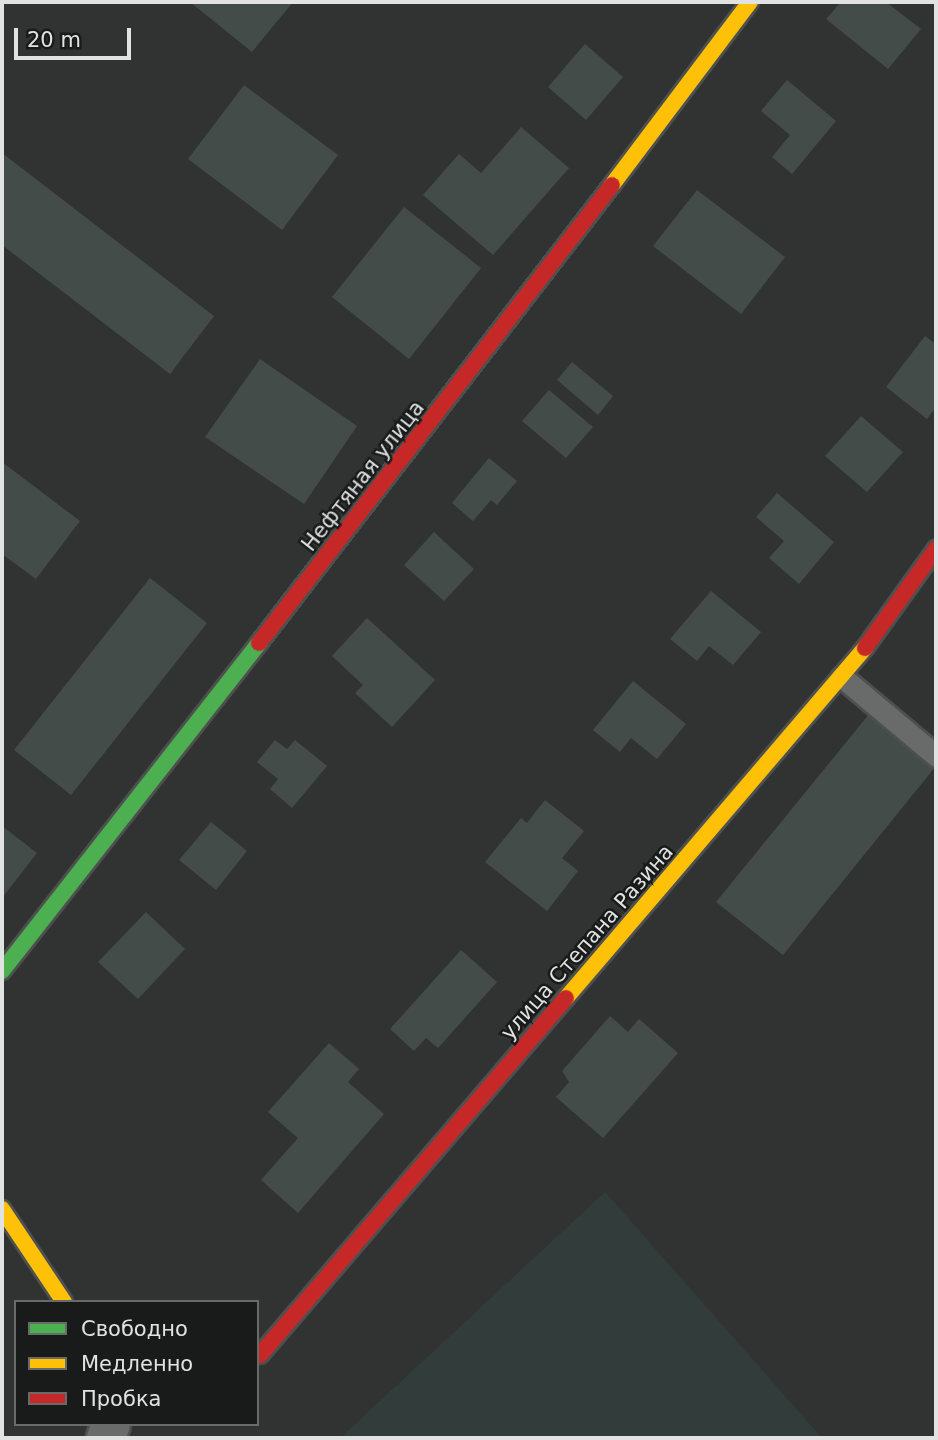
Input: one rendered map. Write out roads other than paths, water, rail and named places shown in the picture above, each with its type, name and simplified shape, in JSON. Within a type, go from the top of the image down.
[{"type":"main road","name":"Нефтяная улица","points":[[2,971],[471,372],[750,2]]},
{"type":"main road","name":"улица Степана Разина","points":[[260,1355],[842,677],[936,549]]},
{"type":"main road","points":[[2,1209],[63,1300]]},
{"type":"lane","points":[[842,677],[936,756]]}]
